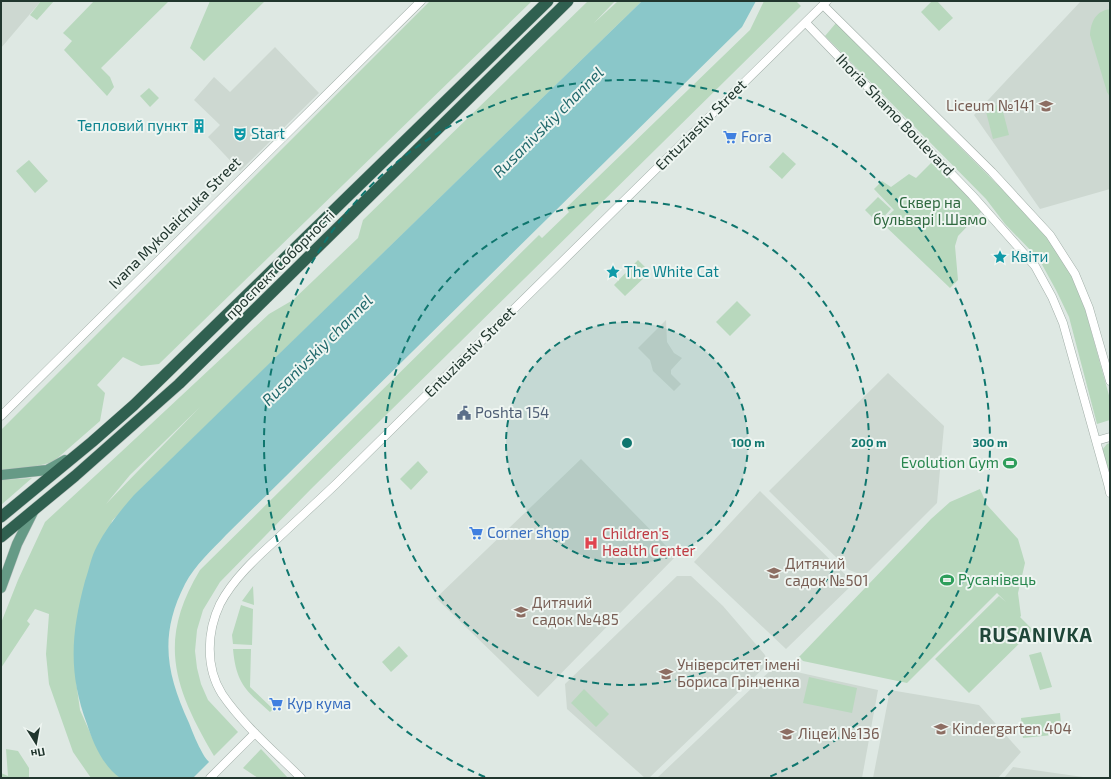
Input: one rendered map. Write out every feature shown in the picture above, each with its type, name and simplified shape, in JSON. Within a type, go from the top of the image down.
[{"type":"highway","name":"проспект Соборності","points":[[1,517],[80,453],[134,405],[548,1]]},
{"type":"highway","name":"проспект Соборності","points":[[1,537],[180,384],[568,1]]},
{"type":"main road","points":[[1,475],[47,470],[80,453]]},
{"type":"main road","points":[[1,588],[17,544],[34,510]]},
{"type":"street","name":"Ivana Mykolaichuka Street","points":[[1,416],[421,1]]},
{"type":"street","name":"Entuziastiv Street","points":[[301,778],[255,733],[222,694],[215,679],[209,643],[213,623],[220,603],[255,560],[336,484],[825,3]]},
{"type":"street","name":"Ihoria Shamo Boulevard","points":[[825,3],[992,172],[1050,235],[1075,274],[1089,308],[1110,381]]},
{"type":"street","name":"Ihoria Shamo Boulevard","points":[[806,22],[972,195],[1035,266],[1052,297],[1062,323],[1109,483]]},
{"type":"street","points":[[1096,441],[1110,437]]},
{"type":"street","points":[[1109,483],[1110,493]]},
{"type":"street","points":[[210,778],[239,751],[255,733]]},
{"type":"shaded area","points":[[1,1],[41,1],[1,48]]},
{"type":"shaded area","name":"Liceum №141","points":[[1081,1],[1110,1],[1110,189],[1040,209],[974,115]]},
{"type":"shaded area","points":[[275,47],[319,93],[240,171],[208,137],[220,125],[194,100],[214,77],[230,92]]},
{"type":"shaded area","points":[[666,320],[667,342],[674,353],[682,358],[671,370],[671,374],[681,384],[674,391],[653,371],[650,360],[638,348]]},
{"type":"shaded area","points":[[888,373],[944,426],[937,503],[867,573],[857,573],[849,570],[769,491]]},
{"type":"shaded area","points":[[581,459],[676,556],[538,697],[436,598]]},
{"type":"shaded area","name":"Дитячий садок №501","points":[[760,491],[854,583],[786,649],[694,562]]},
{"type":"shaded area","name":"Університет імені Бориса Грінченка","points":[[677,576],[691,576],[723,606],[765,655],[767,665],[649,778],[645,778],[567,709],[565,684]]},
{"type":"shaded area","name":"Ліцей №136","points":[[774,667],[878,690],[862,778],[657,778]]},
{"type":"shaded area","name":"Kindergarten 404","points":[[890,690],[979,705],[1021,752],[998,778],[873,778]]},
{"type":"shaded area","points":[[1013,767],[1090,778],[1004,778]]},
{"type":"green space","points":[[41,1],[54,1],[37,20],[30,15]]},
{"type":"green space","points":[[94,1],[169,1],[101,68],[110,77],[114,87],[107,96],[64,50],[72,41],[63,33]]},
{"type":"green space","points":[[210,1],[265,1],[204,61],[190,48]]},
{"type":"green space","points":[[430,1],[532,1],[159,364],[141,366],[123,357],[97,385],[105,393],[100,421],[53,462],[21,470],[1,471],[1,430]]},
{"type":"green space","points":[[588,1],[615,1],[594,23],[618,1],[642,1],[151,479],[112,521],[76,681],[80,710],[92,737],[105,762],[120,778],[91,778],[73,752],[49,684],[46,654],[49,614],[35,609],[27,621],[30,624],[1,668],[1,623],[18,580],[45,522],[269,314],[293,300],[358,238],[363,220]],"holes":[[[200,407],[106,504],[130,475]]]},
{"type":"green space","points":[[764,1],[796,1],[801,6],[311,489],[220,582],[203,610],[197,630],[195,651],[197,668],[201,684],[208,700],[238,732],[214,756],[189,708],[181,686],[176,664],[175,642],[178,619],[187,596],[200,570],[539,235],[542,238],[569,212],[566,208],[750,30]]},
{"type":"green space","points":[[932,1],[937,1],[953,18],[939,31],[921,12]]},
{"type":"green space","points":[[1110,9],[1110,97],[1107,92],[1090,35],[1093,21],[1098,14]]},
{"type":"green space","points":[[836,23],[1024,211],[1048,238],[1071,275],[1085,309],[1110,399],[1110,420],[1097,424],[1069,317],[1039,259],[1005,224],[986,199],[825,36]]},
{"type":"green space","points":[[149,88],[159,98],[150,107],[140,96]]},
{"type":"green space","points":[[1001,104],[1009,135],[993,139],[985,108]]},
{"type":"green space","points":[[783,152],[796,164],[782,179],[769,167]]},
{"type":"green space","points":[[29,160],[48,181],[35,193],[16,171]]},
{"type":"green space","name":"Сквер на бульварі І.Шамо","points":[[933,161],[982,211],[958,236],[955,246],[958,280],[950,288],[881,222],[894,210],[874,189],[882,181],[891,187],[909,174],[916,178]]},
{"type":"green space","points":[[878,197],[891,209],[878,223],[865,210]]},
{"type":"green space","points":[[638,260],[650,272],[625,296],[614,285]]},
{"type":"green space","points":[[737,301],[751,315],[730,336],[716,322]]},
{"type":"green space","points":[[1110,443],[1110,475],[1102,450],[1107,444]]},
{"type":"green space","points":[[418,461],[428,472],[411,490],[400,479]]},
{"type":"green space","points":[[32,478],[1,505],[1,480]]},
{"type":"green space","name":"Русанівець","points":[[980,489],[987,505],[1018,539],[1025,563],[1018,593],[1020,617],[1033,630],[969,693],[935,659],[999,596],[1006,602],[997,593],[907,683],[803,661],[799,657],[931,519],[950,502]]},
{"type":"green space","points":[[253,586],[254,605],[242,601]]},
{"type":"green space","points":[[241,605],[253,609],[252,645],[233,644],[232,635]]},
{"type":"green space","points":[[399,646],[408,656],[391,672],[382,662]]},
{"type":"green space","points":[[233,649],[251,649],[250,687],[273,709],[270,712],[249,692],[244,685],[234,661]]},
{"type":"green space","points":[[1041,652],[1052,687],[1040,690],[1029,655]]},
{"type":"green space","points":[[809,677],[857,688],[852,713],[803,703]]},
{"type":"green space","points":[[584,689],[609,714],[596,727],[571,703]]},
{"type":"green space","points":[[1060,713],[1062,734],[1023,738],[1021,718]]},
{"type":"green space","points":[[6,749],[18,751],[29,768],[29,778],[1,778],[1,773],[8,776]]},
{"type":"green space","points":[[261,749],[288,778],[258,778],[243,768]]},
{"type":"water","name":"Rusanivskiy channel","points":[[642,1],[756,1],[742,27],[226,535],[204,558],[189,577],[171,620],[169,654],[171,670],[181,705],[203,754],[226,778],[120,778],[104,761],[92,739],[81,705],[74,670],[74,636],[80,600],[93,555],[109,526],[134,495]]},
{"type":"pier","points":[[211,760],[227,777],[193,778]]},
{"type":"place","name":"Liceum №141","points":[[1046,106]]},
{"type":"place","name":"Тепловий пункт","points":[[199,126]]},
{"type":"place","name":"Start","points":[[240,134]]},
{"type":"place","name":"Fora","points":[[730,137]]},
{"type":"place","name":"Квіти","points":[[1000,257]]},
{"type":"place","name":"The White Cat","points":[[613,272]]},
{"type":"place","name":"Poshta 154","points":[[464,413]]},
{"type":"place","name":"Evolution Gym","points":[[1010,463]]},
{"type":"place","name":"Corner shop","points":[[476,533]]},
{"type":"place","name":"Children's Health Center","points":[[591,543]]},
{"type":"place","name":"Дитячий садок №501","points":[[774,573]]},
{"type":"place","name":"Русанівець","points":[[947,580]]},
{"type":"place","name":"Дитячий садок №485","points":[[521,612]]},
{"type":"place","name":"Університет імені Бориса Грінченка","points":[[666,674]]},
{"type":"place","name":"Кур кума","points":[[276,704]]},
{"type":"place","name":"Kindergarten 404","points":[[941,729]]},
{"type":"place","name":"Ліцей №136","points":[[787,734]]},
{"type":"district","name":"RUSANIVKA","points":[[1036,635]]}]
